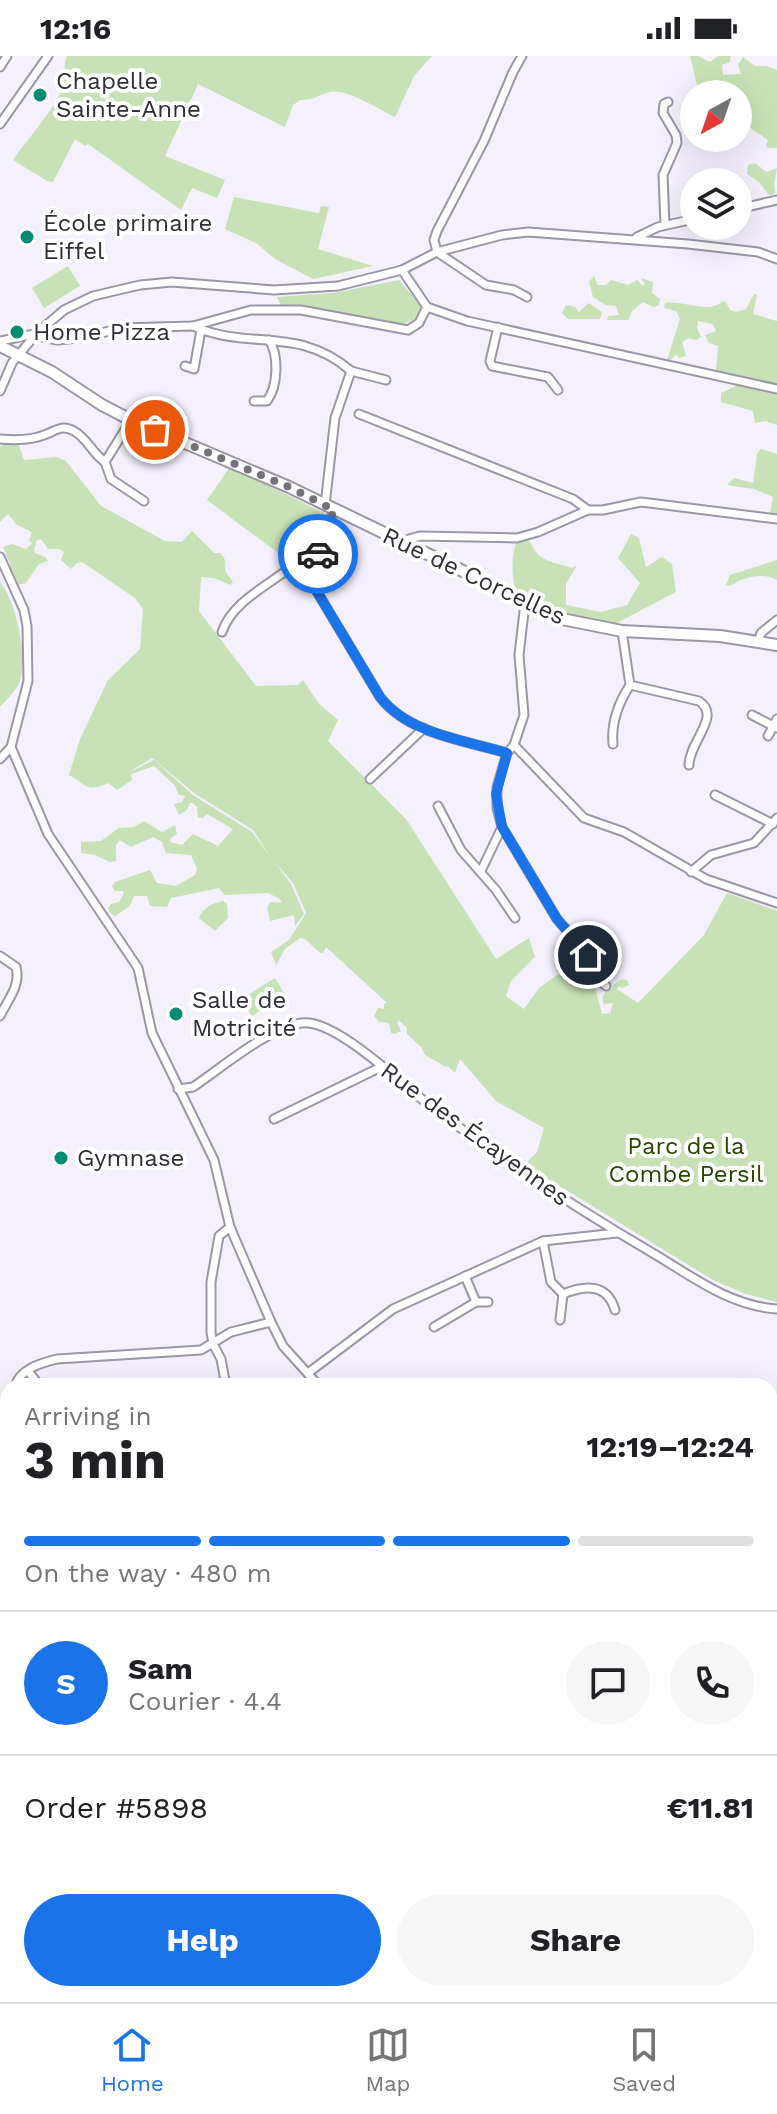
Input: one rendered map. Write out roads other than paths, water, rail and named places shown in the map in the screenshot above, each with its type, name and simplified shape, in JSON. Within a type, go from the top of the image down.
[{"type":"main road","name":"Rue de Corcelles","points":[[7,351],[52,372],[131,420],[230,460],[459,567],[525,603],[573,622],[622,631],[720,636],[777,645]]},
{"type":"street","points":[[0,67],[7,56]]},
{"type":"street","points":[[0,124],[48,56]]},
{"type":"street","points":[[522,56],[484,141],[435,234],[437,252],[486,285],[514,290],[527,297]]},
{"type":"street","points":[[665,225],[663,175],[677,143],[676,135],[663,113],[664,104],[668,102]]},
{"type":"street","points":[[752,206],[777,200]]},
{"type":"street","points":[[635,239],[665,225],[680,222]]},
{"type":"street","points":[[7,351],[35,335],[73,304],[93,296],[140,285],[194,283],[290,290],[357,283],[402,270],[437,252],[502,235],[528,232],[635,239],[747,250],[777,259]]},
{"type":"street","points":[[402,270],[427,307],[447,315],[777,389]]},
{"type":"street","points":[[197,328],[251,310],[301,310],[408,330],[419,323],[427,307]]},
{"type":"street","points":[[498,327],[491,365],[548,377],[558,390]]},
{"type":"street","points":[[7,351],[35,335],[58,340],[87,337],[120,328],[197,328],[317,348],[329,353],[351,371],[386,380]]},
{"type":"street","points":[[185,366],[198,370],[197,328]]},
{"type":"street","points":[[254,401],[267,401],[273,391],[275,355],[269,340]]},
{"type":"street","points":[[0,391],[7,351]]},
{"type":"street","points":[[351,371],[335,418],[330,507],[309,576],[380,697],[398,716],[424,728],[507,753]]},
{"type":"street","points":[[359,414],[573,499],[588,510]]},
{"type":"street","points":[[105,462],[131,420]]},
{"type":"street","points":[[0,439],[42,436],[56,429],[67,428],[82,436],[105,462],[111,479],[144,501]]},
{"type":"street","points":[[406,544],[409,539],[420,536],[528,536],[588,510],[653,502],[777,519]]},
{"type":"street","points":[[0,557],[24,610],[28,681],[11,747],[0,759]]},
{"type":"street","points":[[222,632],[238,608],[283,573],[294,571],[309,576]]},
{"type":"street","points":[[0,578],[13,581]]},
{"type":"street","points":[[525,603],[519,660],[524,715],[514,745],[507,753],[496,794],[502,827],[557,919],[584,950],[597,979],[606,986]]},
{"type":"street","points":[[758,642],[761,633],[777,620]]},
{"type":"street","points":[[613,744],[612,731],[623,696],[630,685],[622,631]]},
{"type":"street","points":[[630,685],[699,701],[707,708],[708,719],[689,753],[689,765]]},
{"type":"street","points":[[752,715],[776,725],[768,736]]},
{"type":"street","points":[[370,779],[424,728]]},
{"type":"street","points":[[514,745],[580,815],[624,832],[691,872],[777,903]]},
{"type":"street","points":[[11,747],[48,834],[138,968],[149,1023],[214,1160],[230,1227],[283,1346],[312,1378]]},
{"type":"street","points":[[691,872],[716,853],[754,843],[775,821],[715,795]]},
{"type":"street","points":[[438,806],[461,850],[481,871],[515,918]]},
{"type":"street","points":[[481,871],[502,827]]},
{"type":"street","points":[[0,956],[16,967],[19,977],[0,1016]]},
{"type":"street","name":"Rue des Écayennes","points":[[178,1089],[193,1087],[285,1027],[307,1022],[335,1031],[517,1168],[617,1233],[722,1295],[777,1309]]},
{"type":"street","points":[[274,1119],[381,1067]]},
{"type":"street","points":[[225,1378],[221,1359],[213,1344],[211,1282],[219,1236],[230,1227]]},
{"type":"street","points":[[308,1373],[393,1309],[465,1276],[543,1241],[617,1233]]},
{"type":"street","points":[[543,1241],[551,1282],[563,1294]]},
{"type":"street","points":[[465,1276],[476,1302]]},
{"type":"street","points":[[563,1294],[579,1288],[598,1289],[607,1294],[615,1310]]},
{"type":"street","points":[[560,1320],[563,1294]]},
{"type":"street","points":[[434,1327],[476,1302],[488,1302]]},
{"type":"street","points":[[18,1378],[38,1364],[57,1359],[201,1350],[231,1332],[271,1322]]},
{"type":"street","points":[[28,1371],[34,1378]]},
{"type":"place","name":"Chapelle Sainte-Anne","points":[[40,95]]},
{"type":"place","name":"École primaire Eiffel","points":[[27,237]]},
{"type":"place","name":"Home Pizza","points":[[17,332]]},
{"type":"place","name":"Salle de Motricité","points":[[176,1014]]},
{"type":"place","name":"Gymnase","points":[[61,1158]]},
{"type":"park label","name":"Parc de la Combe Persil","points":[[686,1160]]}]
